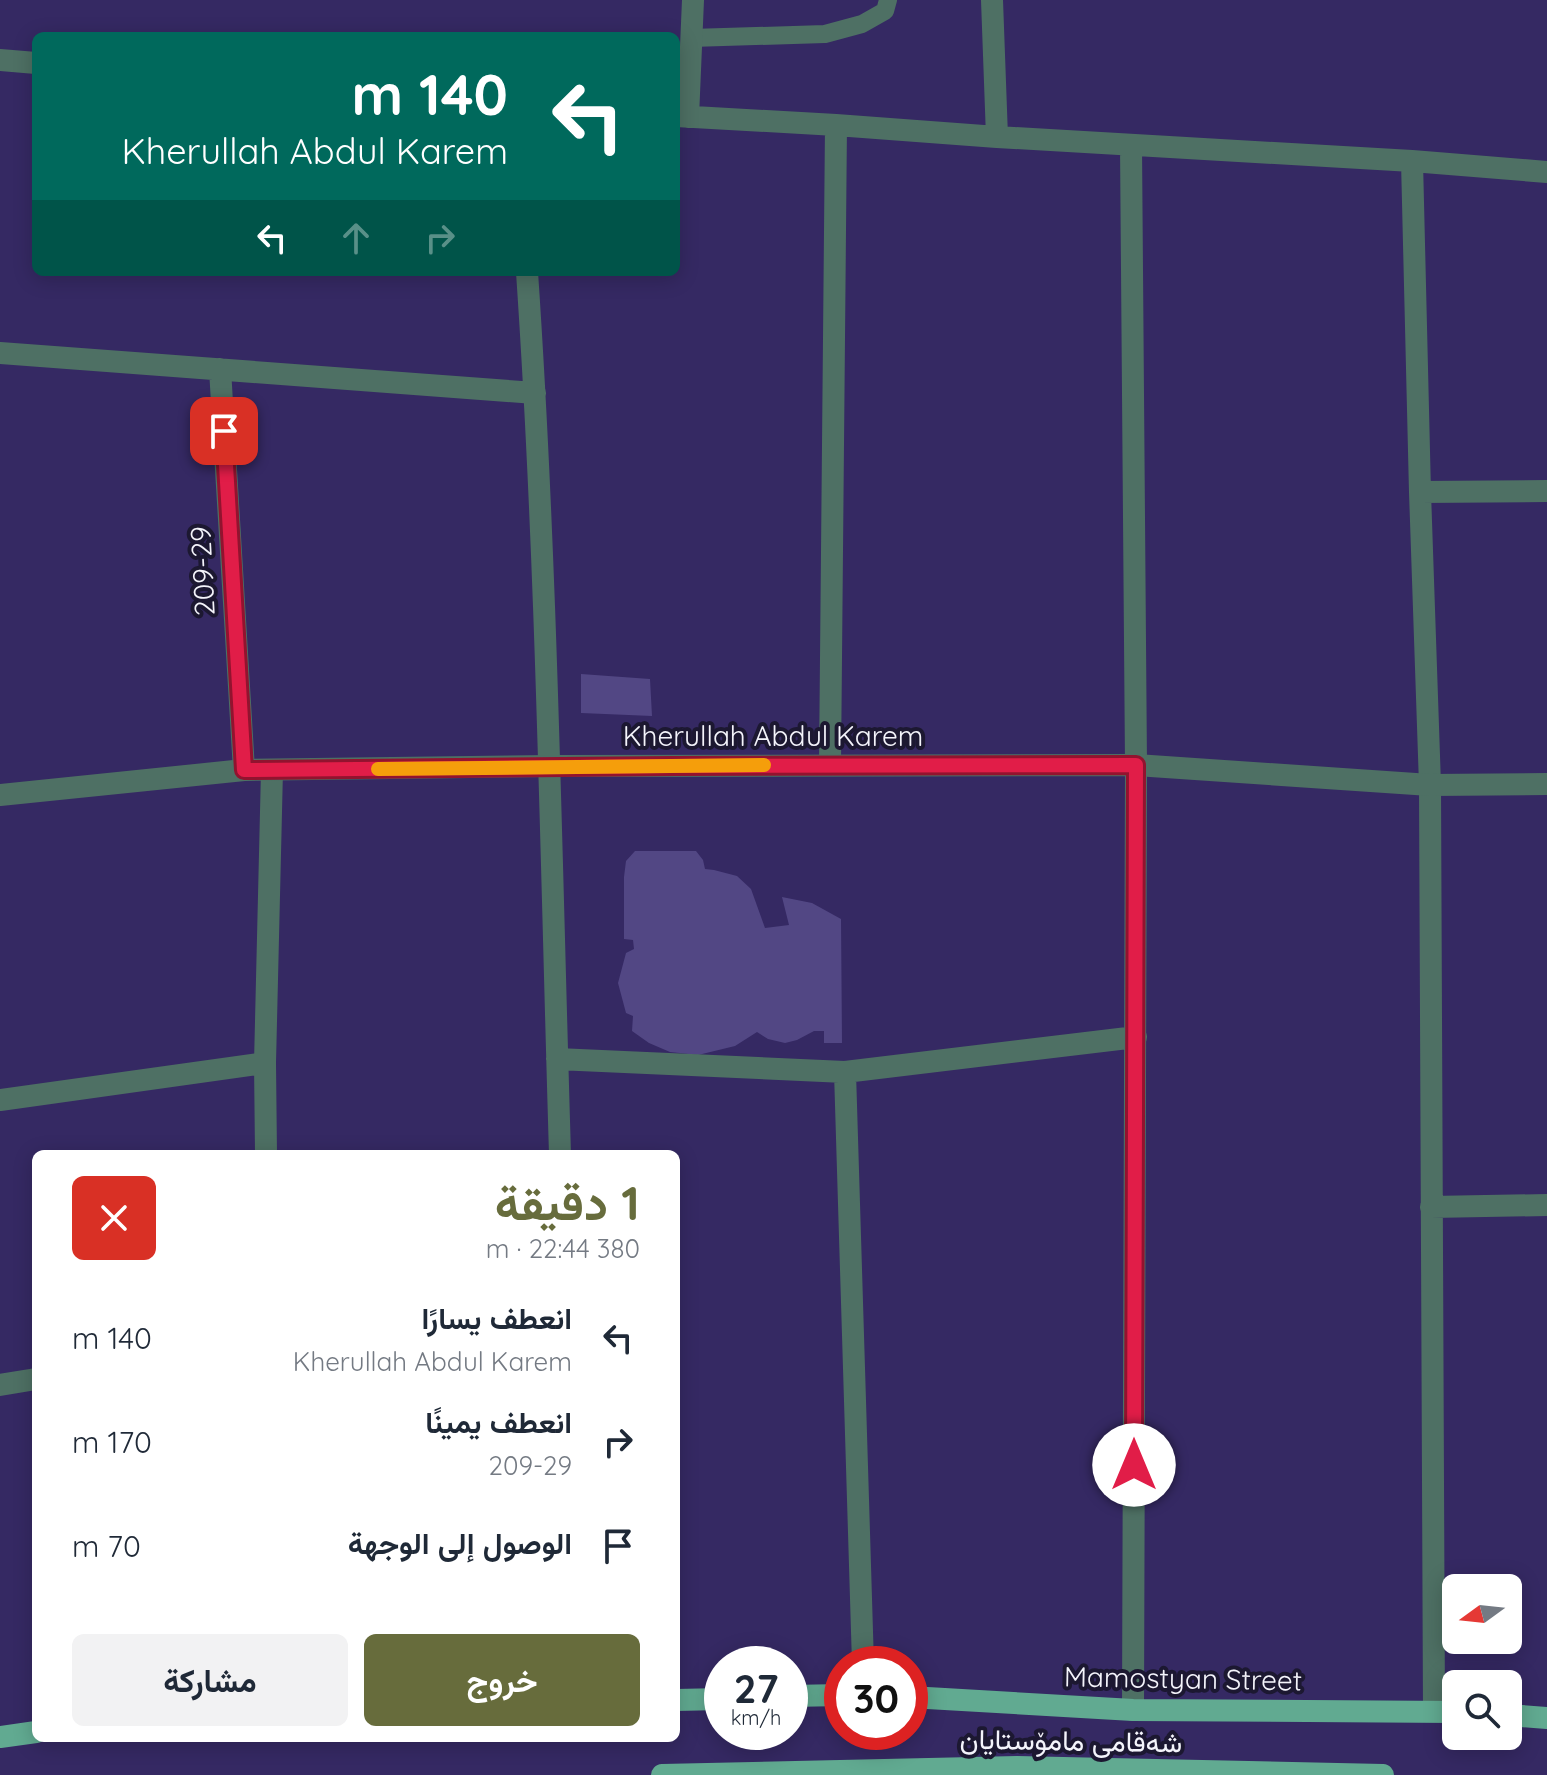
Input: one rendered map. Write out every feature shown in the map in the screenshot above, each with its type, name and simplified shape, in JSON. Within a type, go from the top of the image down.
[{"type":"main road","name":"Mamostyan Street","points":[[928,1698],[1133,1710],[1442,1711]]},
{"type":"main road","points":[[680,1700],[704,1699]]},
{"type":"main road","points":[[1522,1716],[1547,1718]]},
{"type":"main road","points":[[0,1737],[32,1733]]},
{"type":"main road","name":"شەقامی مامۆستایان","points":[[662,1775],[1017,1771],[1383,1775]]},
{"type":"street","points":[[693,0],[682,116],[1547,172]]},
{"type":"street","points":[[992,0],[997,137]]},
{"type":"street","points":[[0,60],[32,63]]},
{"type":"street","points":[[830,765],[836,125]]},
{"type":"street","points":[[1131,146],[1136,765],[1133,1710]]},
{"type":"street","points":[[1412,161],[1430,785],[1431,1207],[1444,1670]]},
{"type":"street","points":[[527,276],[535,393],[549,766],[560,1150]]},
{"type":"street","points":[[0,353],[535,393]]},
{"type":"street","name":"209-29","points":[[220,369],[244,770]]},
{"type":"street","points":[[1420,492],[1547,491]]},
{"type":"street","name":"Kherullah Abdul Karem","points":[[0,795],[244,770],[549,766],[1136,765],[1430,785],[1547,784]]},
{"type":"street","points":[[266,1150],[272,770]]},
{"type":"street","points":[[557,1059],[845,1072],[1136,1037]]},
{"type":"street","points":[[0,1100],[265,1063]]},
{"type":"street","points":[[845,1072],[862,1646]]},
{"type":"street","points":[[1431,1207],[1547,1205]]},
{"type":"street","points":[[0,1385],[32,1380]]},
{"type":"lane","points":[[691,38],[825,34],[862,24],[885,11],[888,0]]},
{"type":"building","points":[[581,674],[650,679],[652,716],[581,713]]},
{"type":"building","points":[[635,851],[696,851],[705,869],[737,876],[751,889],[765,928],[789,925],[782,897],[812,903],[841,919],[842,1043],[824,1043],[824,1031],[814,1031],[785,1043],[768,1039],[757,1032],[735,1046],[698,1055],[670,1052],[632,1031],[633,1016],[626,1013],[618,983],[626,953],[634,949],[633,940],[624,939],[624,877],[626,861]]},
{"type":"slow traffic","points":[[378,769],[764,765]]},
{"type":"route","points":[[224,431],[244,770],[1136,765],[1134,1465]]}]
